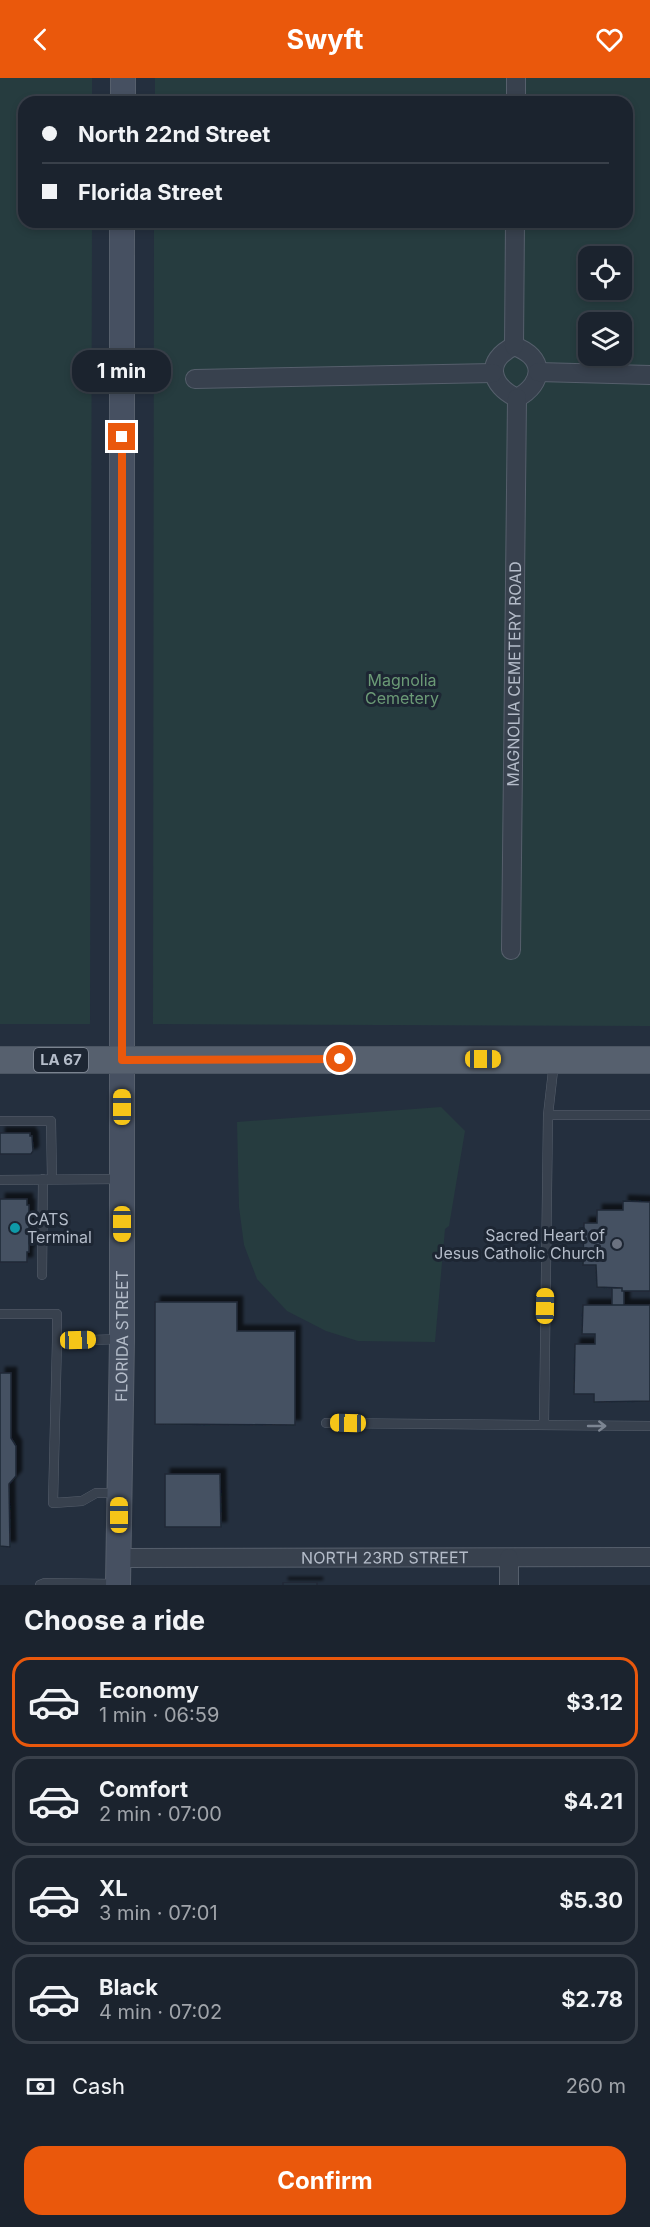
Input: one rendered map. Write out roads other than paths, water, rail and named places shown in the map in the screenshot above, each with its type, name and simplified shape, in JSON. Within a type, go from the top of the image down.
[{"type":"main road","points":[[123,78],[123,96]]},
{"type":"main road","name":"FLORIDA STREET","points":[[118,1585],[122,1339],[122,228]]},
{"type":"main road","name":"LA 67","points":[[0,1060],[650,1060]]},
{"type":"street","points":[[516,78],[516,96]]},
{"type":"street","points":[[514,346],[515,228]]},
{"type":"street","points":[[514,346],[526,350],[535,360],[538,372],[536,384],[527,393],[517,398],[498,386],[493,373],[496,361],[504,351],[514,346]]},
{"type":"street","points":[[538,372],[650,375]]},
{"type":"street","points":[[195,379],[493,373]]},
{"type":"street","name":"MAGNOLIA CEMETERY ROAD","points":[[511,951],[517,398]]},
{"type":"street","name":"NORTH 23RD STREET","points":[[119,1558],[650,1557]]},
{"type":"street","points":[[509,1558],[509,1585]]},
{"type":"lane","points":[[543,1425],[548,1115],[554,1059]]},
{"type":"lane","points":[[548,1115],[650,1115]]},
{"type":"lane","points":[[0,1121],[51,1121],[42,1275]]},
{"type":"lane","points":[[0,1180],[122,1179]]},
{"type":"lane","points":[[0,1314],[57,1314],[53,1503],[82,1501],[96,1493],[119,1493]]},
{"type":"lane","points":[[57,1341],[122,1339]]},
{"type":"lane","points":[[326,1423],[650,1426]]},
{"type":"lane","points":[[40,1585],[45,1583],[118,1585]]},
{"type":"place","name":"CATS Terminal","points":[[15,1228]]},
{"type":"place","name":"Sacred Heart of Jesus Catholic Church","points":[[617,1244]]},
{"type":"park label","name":"Magnolia Cemetery","points":[[402,689]]}]
